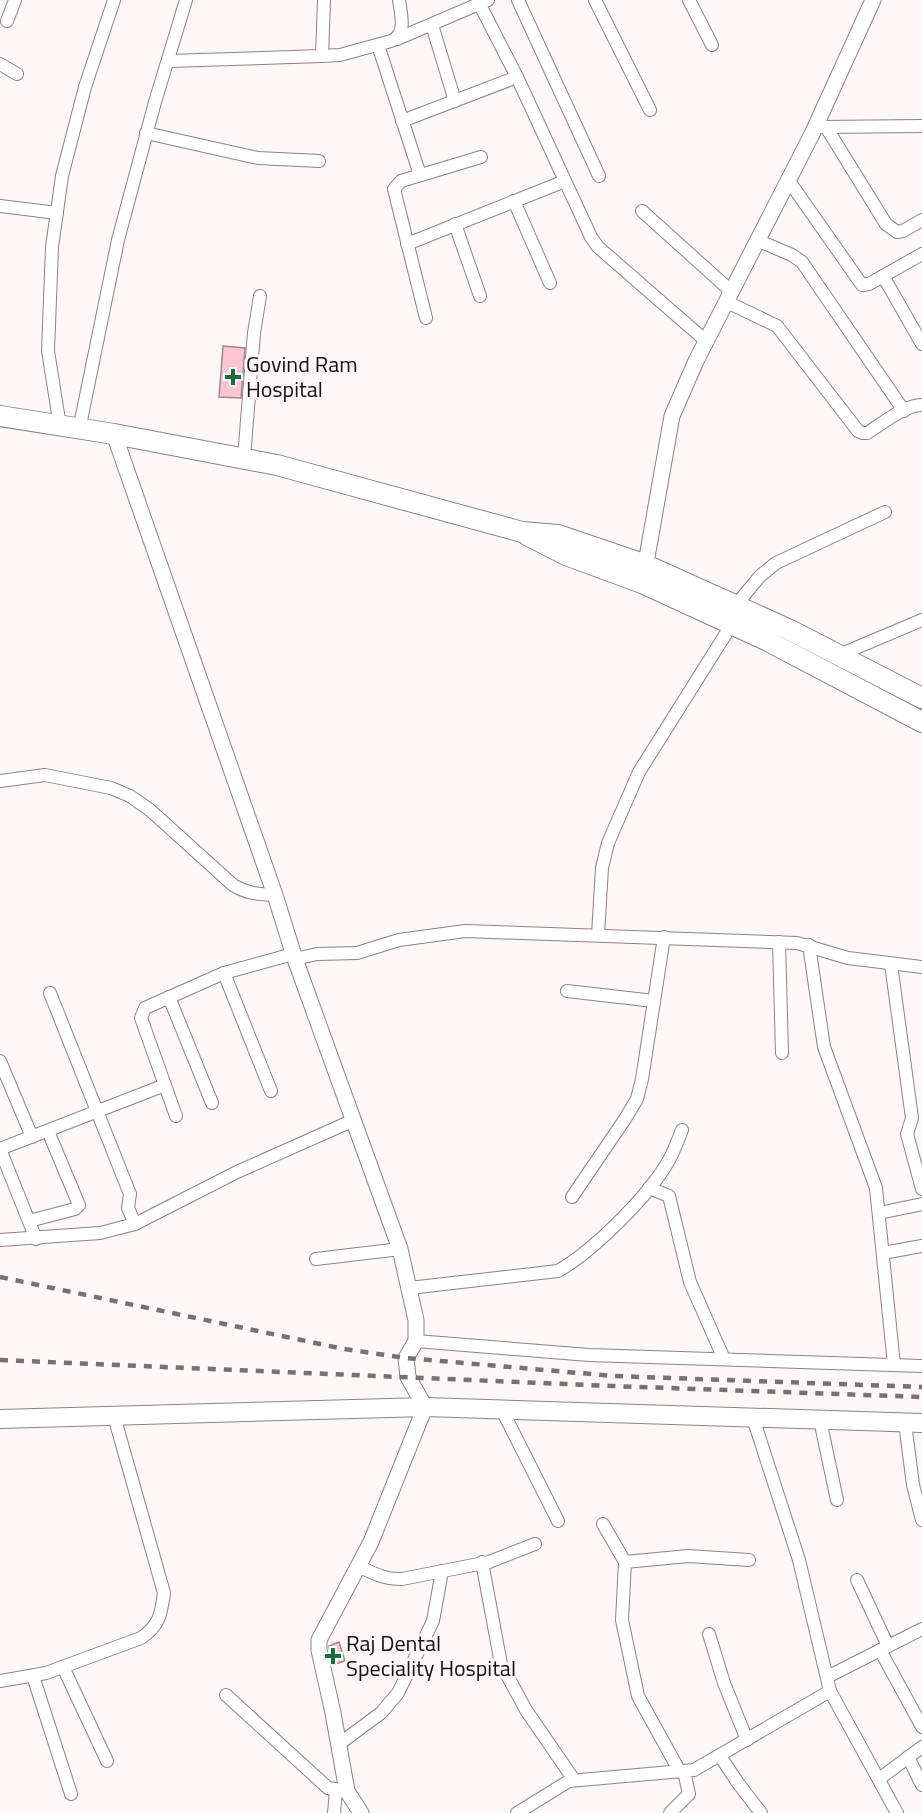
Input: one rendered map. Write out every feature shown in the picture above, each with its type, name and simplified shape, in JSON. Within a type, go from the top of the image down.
[{"type":"main road","points":[[0,416],[244,458],[522,532],[558,534],[734,615],[790,630],[922,698]]},
{"type":"main road","points":[[734,615],[766,640],[922,722]]},
{"type":"main road","points":[[0,1419],[425,1407],[913,1423]]},
{"type":"street","points":[[7,21],[15,0]]},
{"type":"street","points":[[70,428],[48,351],[52,247],[62,176],[85,87],[114,0]]},
{"type":"street","points":[[70,428],[146,133],[186,0]]},
{"type":"street","points":[[322,56],[324,0]]},
{"type":"street","points":[[397,39],[402,30],[399,0]]},
{"type":"street","points":[[518,0],[599,177]]},
{"type":"street","points":[[595,0],[650,110]]},
{"type":"street","points":[[689,0],[712,45]]},
{"type":"street","points":[[644,574],[672,416],[706,340],[789,181],[820,127],[870,1]]},
{"type":"street","points":[[168,61],[340,55],[397,39],[484,3],[591,237],[598,247],[706,340]]},
{"type":"street","points":[[432,25],[455,101]]},
{"type":"street","points":[[378,45],[420,175]]},
{"type":"street","points":[[0,64],[17,74]]},
{"type":"street","points":[[402,120],[517,78]]},
{"type":"street","points":[[820,127],[922,126]]},
{"type":"street","points":[[820,127],[886,224],[897,232],[920,226]]},
{"type":"street","points":[[146,133],[258,158],[319,161]]},
{"type":"street","points":[[426,318],[394,189],[401,181],[481,157]]},
{"type":"street","points":[[407,244],[565,181]]},
{"type":"street","points":[[789,181],[859,282],[866,285],[922,254]]},
{"type":"street","points":[[514,201],[550,283]]},
{"type":"street","points":[[0,206],[57,213]]},
{"type":"street","points":[[642,210],[729,297],[777,326],[862,434],[904,411],[919,404],[922,405]]},
{"type":"street","points":[[455,224],[480,296]]},
{"type":"street","points":[[759,241],[792,255],[802,262],[904,411]]},
{"type":"street","points":[[883,276],[922,344]]},
{"type":"street","points":[[244,458],[254,333],[260,296]]},
{"type":"street","points":[[114,434],[275,895],[294,956],[400,1249],[416,1320],[416,1341],[406,1358],[408,1377],[425,1407],[371,1542],[319,1640],[319,1650],[339,1744],[341,1791],[334,1813]]},
{"type":"street","points":[[598,934],[603,855],[639,772],[760,576],[776,563],[885,512]]},
{"type":"street","points":[[839,655],[922,620]]},
{"type":"street","points":[[0,781],[45,775],[121,792],[150,810],[233,885],[253,894],[275,895]]},
{"type":"street","points":[[176,1116],[141,1014],[145,1008],[224,973],[294,956],[357,953],[399,940],[465,931],[779,942],[809,945],[848,958],[922,967]]},
{"type":"street","points":[[572,1197],[637,1099],[664,937]]},
{"type":"street","points":[[779,942],[782,1053]]},
{"type":"street","points":[[809,945],[824,1047],[876,1188],[894,1365]]},
{"type":"street","points":[[891,964],[912,1118],[907,1134],[922,1189]]},
{"type":"street","points":[[224,973],[271,1091]]},
{"type":"street","points":[[567,991],[654,1001]]},
{"type":"street","points":[[50,993],[99,1111],[130,1194],[128,1208],[135,1224]]},
{"type":"street","points":[[170,997],[212,1102]]},
{"type":"street","points":[[0,1060],[32,1137]]},
{"type":"street","points":[[36,1239],[0,1149],[165,1085]]},
{"type":"street","points":[[0,1240],[100,1233],[135,1224],[237,1172],[354,1120]]},
{"type":"street","points":[[409,1288],[558,1271],[577,1260],[650,1188],[670,1159],[682,1130]]},
{"type":"street","points":[[29,1221],[75,1209],[79,1205],[48,1131]]},
{"type":"street","points":[[650,1188],[669,1196],[690,1282],[724,1359]]},
{"type":"street","points":[[879,1213],[922,1204]]},
{"type":"street","points":[[883,1253],[922,1246]]},
{"type":"street","points":[[316,1259],[400,1249]]},
{"type":"street","points":[[416,1341],[589,1355],[922,1366]]},
{"type":"street","points":[[502,1410],[558,1521]]},
{"type":"street","points":[[0,1682],[33,1676],[63,1667],[141,1638],[153,1629],[161,1613],[164,1593],[114,1416]]},
{"type":"street","points":[[753,1418],[800,1560],[830,1691],[897,1813]]},
{"type":"street","points":[[820,1420],[837,1500]]},
{"type":"street","points":[[913,1423],[913,1485],[922,1520]]},
{"type":"street","points":[[603,1524],[625,1562],[622,1620],[638,1696],[682,1772],[689,1794],[670,1813]]},
{"type":"street","points":[[358,1566],[391,1580],[498,1559],[535,1544]]},
{"type":"street","points":[[625,1562],[688,1556],[749,1560]]},
{"type":"street","points":[[482,1562],[501,1664],[526,1710],[574,1780]]},
{"type":"street","points":[[339,1744],[381,1713],[398,1693],[433,1621],[442,1570]]},
{"type":"street","points":[[857,1580],[884,1648],[922,1727]]},
{"type":"street","points":[[826,1677],[922,1629]]},
{"type":"street","points":[[709,1634],[724,1683],[747,1740]]},
{"type":"street","points":[[63,1667],[107,1761]]},
{"type":"street","points":[[33,1676],[71,1794]]},
{"type":"street","points":[[517,1813],[574,1780],[694,1770],[830,1691]]},
{"type":"street","points":[[226,1695],[328,1788],[341,1791],[361,1813]]},
{"type":"street","points":[[879,1779],[922,1747]]},
{"type":"street","points":[[720,1756],[762,1813]]},
{"type":"street","points":[[908,1757],[922,1785]]},
{"type":"building","points":[[223,346],[245,348],[241,398],[219,397]]},
{"type":"building","points":[[339,1642],[345,1661],[332,1665],[329,1646]]},
{"type":"railway","points":[[0,1277],[344,1349],[406,1358],[614,1376],[922,1387]]},
{"type":"railway","points":[[0,1360],[922,1397]]},
{"type":"place","name":"Govind Ram Hospital","points":[[233,377]]},
{"type":"place","name":"Raj Dental Speciality Hospital","points":[[333,1656]]}]
